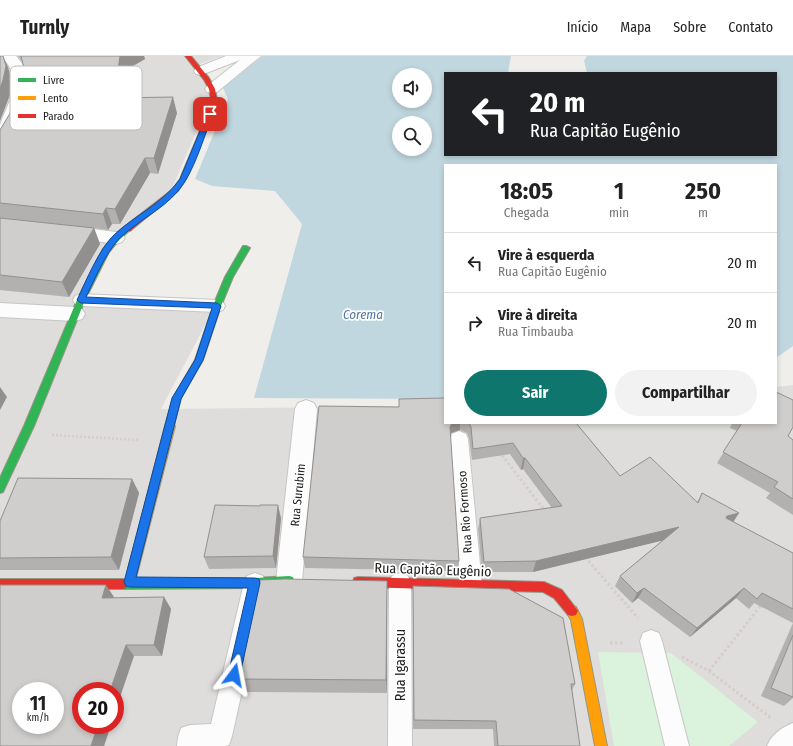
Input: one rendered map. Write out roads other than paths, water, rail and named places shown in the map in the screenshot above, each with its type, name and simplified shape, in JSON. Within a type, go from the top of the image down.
[{"type":"street","points":[[8,56],[16,66]]},
{"type":"street","points":[[0,489],[98,264],[116,238],[163,202],[176,190],[183,179],[210,114],[214,100],[212,89],[201,71],[188,56]]},
{"type":"street","points":[[201,71],[238,56]]},
{"type":"street","points":[[212,89],[254,56]]},
{"type":"street","points":[[0,142],[10,122]]},
{"type":"street","points":[[54,231],[116,238]]},
{"type":"street","points":[[130,582],[177,398],[199,360],[217,306],[229,277],[246,248]]},
{"type":"street","points":[[0,310],[78,307]]},
{"type":"street","name":"Rua Surubim","points":[[293,581],[306,409]]},
{"type":"street","points":[[0,584],[130,582],[255,583],[293,581]]},
{"type":"street","name":"Rua Capitão Eugênio","points":[[352,582],[544,587],[558,594],[569,606],[576,619],[580,645],[603,745]]},
{"type":"lane","points":[[78,307],[217,306]]},
{"type":"lane","name":"Rua Rio Formoso","points":[[459,439],[470,585]]},
{"type":"lane","points":[[189,746],[190,737],[220,736],[255,583]]},
{"type":"lane","name":"Rua Igarassu","points":[[400,583],[400,746]]},
{"type":"lane","points":[[651,641],[677,746]]},
{"type":"lane","points":[[779,746],[793,735]]},
{"type":"water","name":"Corema","points":[[263,56],[511,56],[508,72],[444,72],[444,156],[777,156],[777,72],[587,72],[584,61],[587,56],[793,56],[793,346],[777,357],[777,164],[444,164],[444,399],[254,398],[302,224],[275,191],[212,186],[195,179],[228,99],[223,88]]}]
